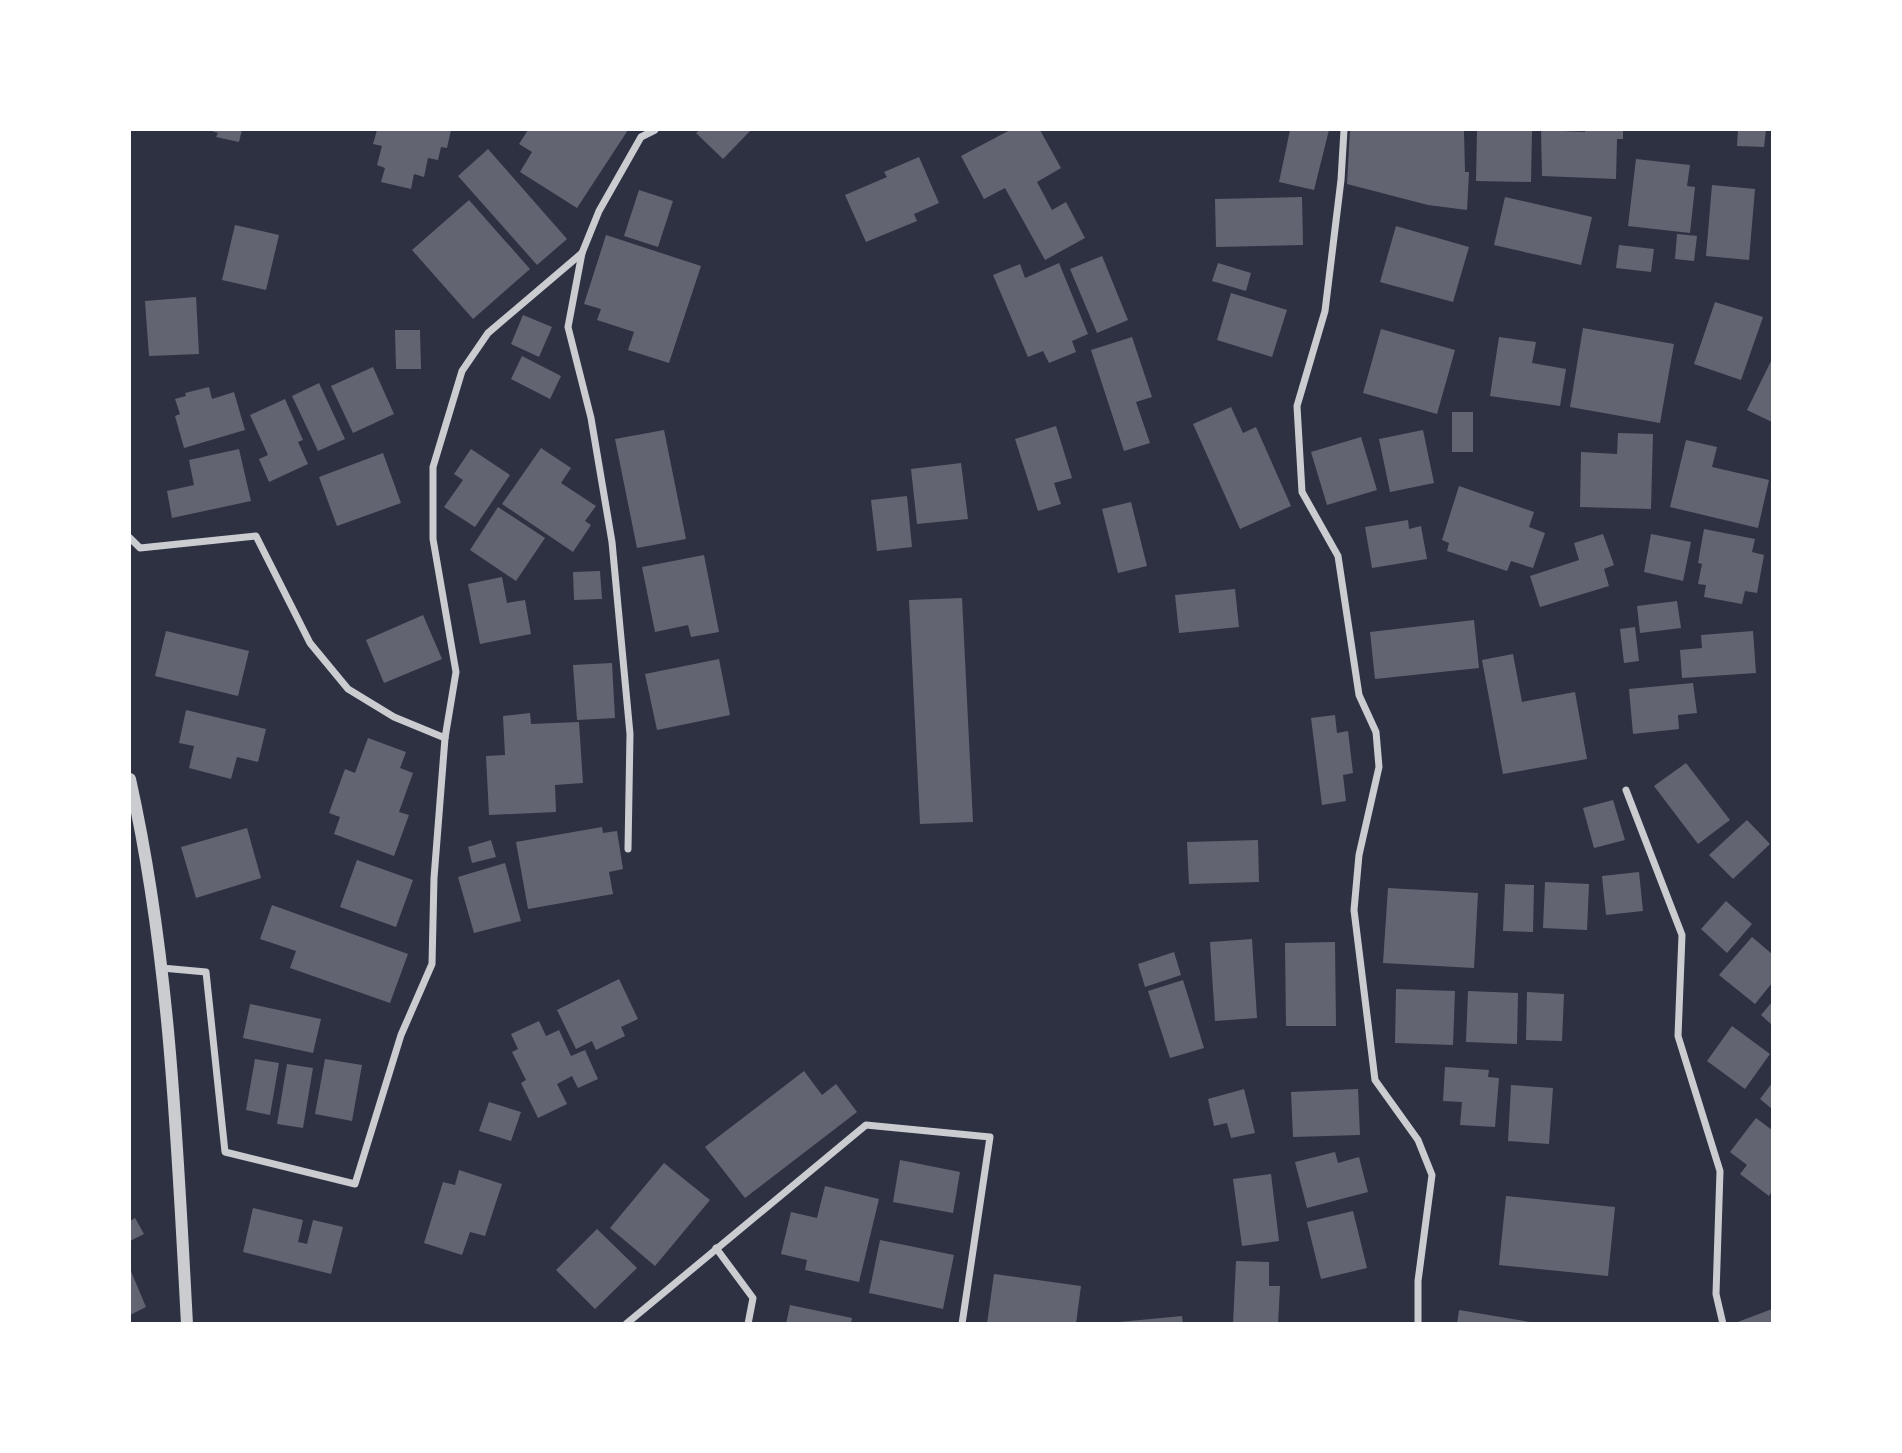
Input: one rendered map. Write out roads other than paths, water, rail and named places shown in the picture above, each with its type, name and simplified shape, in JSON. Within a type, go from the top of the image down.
[{"type":"street","points":[[628,849],[630,734],[612,542],[591,418],[568,327],[582,253],[599,211],[641,137],[655,130]]},
{"type":"street","points":[[1344,130],[1341,180],[1325,311],[1297,406],[1302,492],[1338,556],[1359,695],[1376,732],[1379,768],[1359,855],[1354,910],[1375,1080],[1418,1140],[1432,1175],[1418,1281],[1418,1324]]},
{"type":"street","points":[[162,968],[206,972],[225,1152],[355,1184],[401,1035],[432,964],[433,878],[445,738],[456,672],[433,539],[433,467],[462,371],[488,333],[582,253]]},
{"type":"street","points":[[130,538],[140,548],[256,536],[310,643],[348,690],[394,717],[445,738]]},
{"type":"street","points":[[130,779],[141,830],[162,968],[174,1092],[187,1324]]},
{"type":"street","points":[[1626,790],[1682,935],[1678,1036],[1720,1171],[1716,1294],[1723,1324]]},
{"type":"street","points":[[625,1324],[866,1125],[990,1137],[962,1324]]},
{"type":"street","points":[[716,1248],[753,1298],[748,1324]]}]
